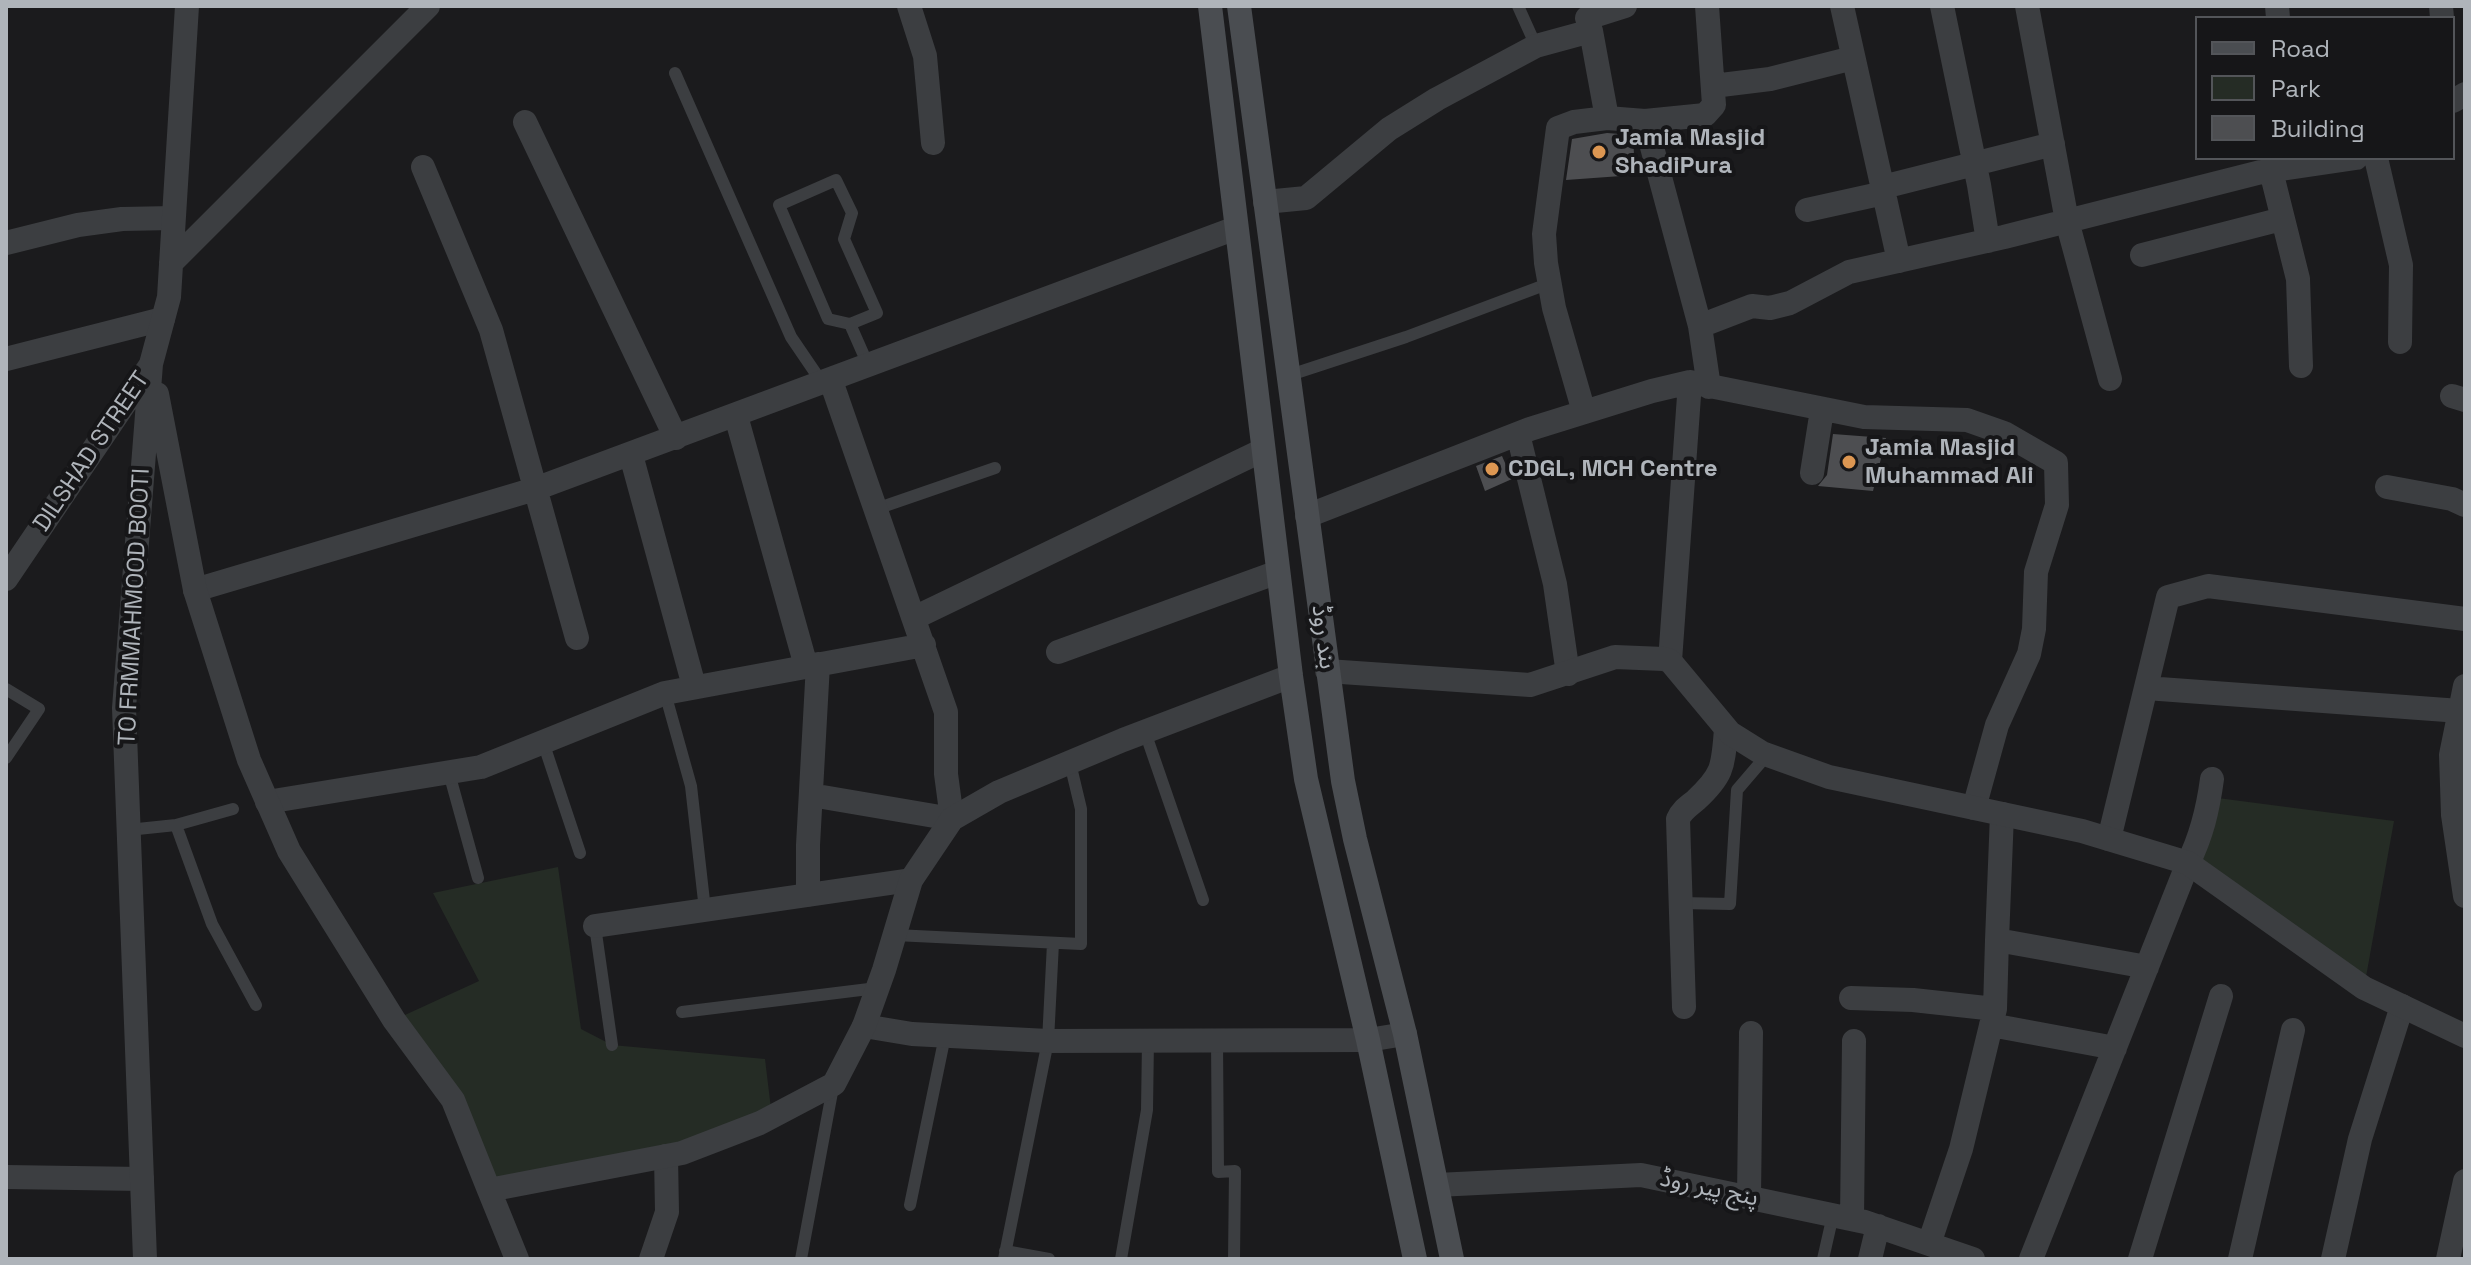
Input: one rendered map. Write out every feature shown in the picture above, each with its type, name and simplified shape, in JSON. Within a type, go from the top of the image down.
[{"type":"main road","name":"بند روڈ","points":[[1210,6],[1306,779],[1368,1040],[1415,1259]]},
{"type":"main road","name":"بند روڈ","points":[[1239,6],[1343,781],[1405,1034],[1452,1259]]},
{"type":"street","name":"TO FRMMAHMOOD BOOTI","points":[[145,1259],[124,708],[151,364],[169,297],[187,6]]},
{"type":"street","points":[[171,263],[428,6]]},
{"type":"street","points":[[909,6],[925,56],[933,143]]},
{"type":"street","points":[[1265,202],[1306,198],[1389,129],[1437,99],[1587,19],[1625,6]]},
{"type":"street","points":[[1584,412],[1554,308],[1544,234],[1558,128],[1574,122],[1607,118],[1645,121],[1705,115],[1714,105],[1707,6]]},
{"type":"street","points":[[1842,6],[1899,261]]},
{"type":"street","points":[[1942,6],[1988,241]]},
{"type":"street","points":[[2027,6],[2067,221],[2110,379]]},
{"type":"street","points":[[1587,19],[1607,118]]},
{"type":"street","points":[[1713,86],[1770,79],[1853,58]]},
{"type":"street","points":[[1645,121],[1700,326],[1700,385],[1670,661]]},
{"type":"street","points":[[525,122],[676,438]]},
{"type":"street","points":[[1807,210],[2053,144]]},
{"type":"street","points":[[1700,326],[1752,306],[1770,308],[1790,303],[1849,272],[1988,241],[2286,166],[2338,160]]},
{"type":"street","points":[[2376,160],[2401,265],[2400,342]]},
{"type":"street","points":[[2286,166],[2282,219],[2298,279],[2301,366]]},
{"type":"street","points":[[423,167],[491,330],[577,638]]},
{"type":"street","points":[[6,243],[78,225],[122,219],[173,218]]},
{"type":"street","points":[[2142,255],[2282,219]]},
{"type":"street","points":[[195,590],[535,489],[1236,228]]},
{"type":"street","points":[[6,359],[163,319]]},
{"type":"street","points":[[151,364],[195,590],[249,760],[289,851],[394,1020],[453,1100],[517,1259]]},
{"type":"street","name":"DILSHAD STREET","points":[[6,579],[151,364]]},
{"type":"street","points":[[827,382],[876,509],[946,712],[946,774],[952,819]]},
{"type":"street","points":[[1307,516],[1518,434],[1584,412],[1700,385],[1864,417],[1967,420],[2004,433],[2056,463],[2057,505],[2036,572],[2034,629],[2029,654],[1997,725],[1974,808]]},
{"type":"street","points":[[1812,473],[1822,410]]},
{"type":"street","points":[[736,416],[812,665],[808,895]]},
{"type":"street","points":[[1518,434],[1555,584],[1568,674]]},
{"type":"street","points":[[914,618],[1263,450]]},
{"type":"street","points":[[631,455],[694,686]]},
{"type":"street","points":[[2387,487],[2452,499],[2465,505]]},
{"type":"street","points":[[1058,652],[1278,572]]},
{"type":"street","points":[[2109,839],[2168,597],[2208,586],[2465,619]]},
{"type":"street","points":[[267,802],[481,767],[665,693],[924,645]]},
{"type":"street","points":[[1327,671],[1530,685],[1615,657],[1664,659],[1670,661],[1726,729],[1767,755],[1829,777],[2109,839],[2188,863],[2364,988],[2465,1036]]},
{"type":"street","points":[[489,1190],[682,1153],[760,1123],[834,1084],[864,1026],[911,880],[952,819],[999,792],[1291,676]]},
{"type":"street","points":[[2465,686],[2451,755],[2453,815],[2465,896]]},
{"type":"street","points":[[2146,688],[2460,711]]},
{"type":"street","points":[[1684,1007],[1678,819],[1719,777],[1724,762],[1726,729]]},
{"type":"street","points":[[2031,1259],[2200,839],[2212,779]]},
{"type":"street","points":[[811,795],[952,819]]},
{"type":"street","points":[[1929,1244],[1961,1149],[1993,1017],[2002,814]]},
{"type":"street","points":[[595,926],[911,880]]},
{"type":"street","points":[[1997,940],[2147,967]]},
{"type":"street","points":[[2140,1259],[2221,996]]},
{"type":"street","points":[[1851,998],[1913,1000],[2115,1048]]},
{"type":"street","points":[[2333,1259],[2360,1139],[2402,1006]]},
{"type":"street","points":[[864,1026],[912,1034],[1048,1041],[1368,1040],[1405,1034]]},
{"type":"street","points":[[2240,1259],[2293,1030]]},
{"type":"street","points":[[1749,1197],[1751,1033]]},
{"type":"street","points":[[1843,1217],[1854,1041]]},
{"type":"street","points":[[651,1259],[667,1212],[666,1156]]},
{"type":"street","name":"پنج پیر روڈ","points":[[1437,1185],[1641,1175],[1843,1217],[1973,1259]]},
{"type":"street","points":[[6,1177],[142,1179]]},
{"type":"street","points":[[2448,1259],[2465,1181]]},
{"type":"street","points":[[1870,1259],[1878,1226]]},
{"type":"lane","points":[[1518,6],[1536,46]]},
{"type":"lane","points":[[675,73],[791,337],[827,382]]},
{"type":"lane","points":[[836,180],[852,213],[844,239],[877,313],[850,324],[828,319],[779,205],[836,180]]},
{"type":"lane","points":[[1290,375],[1406,337],[1550,283]]},
{"type":"lane","points":[[850,324],[869,367]]},
{"type":"lane","points":[[876,509],[995,468]]},
{"type":"lane","points":[[6,689],[39,709],[6,758]]},
{"type":"lane","points":[[665,693],[691,786],[705,910]]},
{"type":"lane","points":[[1145,732],[1203,900]]},
{"type":"lane","points":[[543,742],[580,853]]},
{"type":"lane","points":[[1681,903],[1730,904],[1737,790],[1767,755]]},
{"type":"lane","points":[[895,935],[1081,944],[1081,809],[1070,763]]},
{"type":"lane","points":[[449,773],[478,878]]},
{"type":"lane","points":[[128,830],[176,825],[233,809]]},
{"type":"lane","points":[[176,825],[212,924],[256,1005]]},
{"type":"lane","points":[[595,926],[612,1045]]},
{"type":"lane","points":[[1049,1259],[1005,1255],[1048,1041],[1053,943]]},
{"type":"lane","points":[[682,1012],[878,988]]},
{"type":"lane","points":[[910,1205],[945,1036]]},
{"type":"lane","points":[[1121,1259],[1147,1110],[1148,1040]]},
{"type":"lane","points":[[1217,1040],[1218,1172],[1235,1171],[1234,1259]]},
{"type":"lane","points":[[801,1259],[834,1084]]},
{"type":"lane","points":[[1823,1259],[1843,1217]]},
{"type":"green space","points":[[2210,797],[2394,821],[2364,988],[2188,863]]},
{"type":"green space","points":[[558,867],[581,1029],[612,1045],[765,1059],[772,1117],[760,1123],[489,1190],[453,1100],[394,1020],[479,981],[433,893]]},
{"type":"building","name":"Jamia Masjid ShadiPura","points":[[1607,133],[1633,135],[1635,175],[1566,180],[1572,139]]},
{"type":"building","name":"Jamia Masjid Muhammad Ali","points":[[1833,434],[1886,438],[1873,491],[1818,486],[1827,475]]},
{"type":"building","name":"CDGL, MCH Centre","points":[[1502,456],[1512,479],[1485,491],[1476,466]]},
{"type":"place","name":"Jamia Masjid ShadiPura","points":[[1599,152]]},
{"type":"place","name":"Jamia Masjid Muhammad Ali","points":[[1849,462]]},
{"type":"place","name":"CDGL, MCH Centre","points":[[1492,469]]}]
